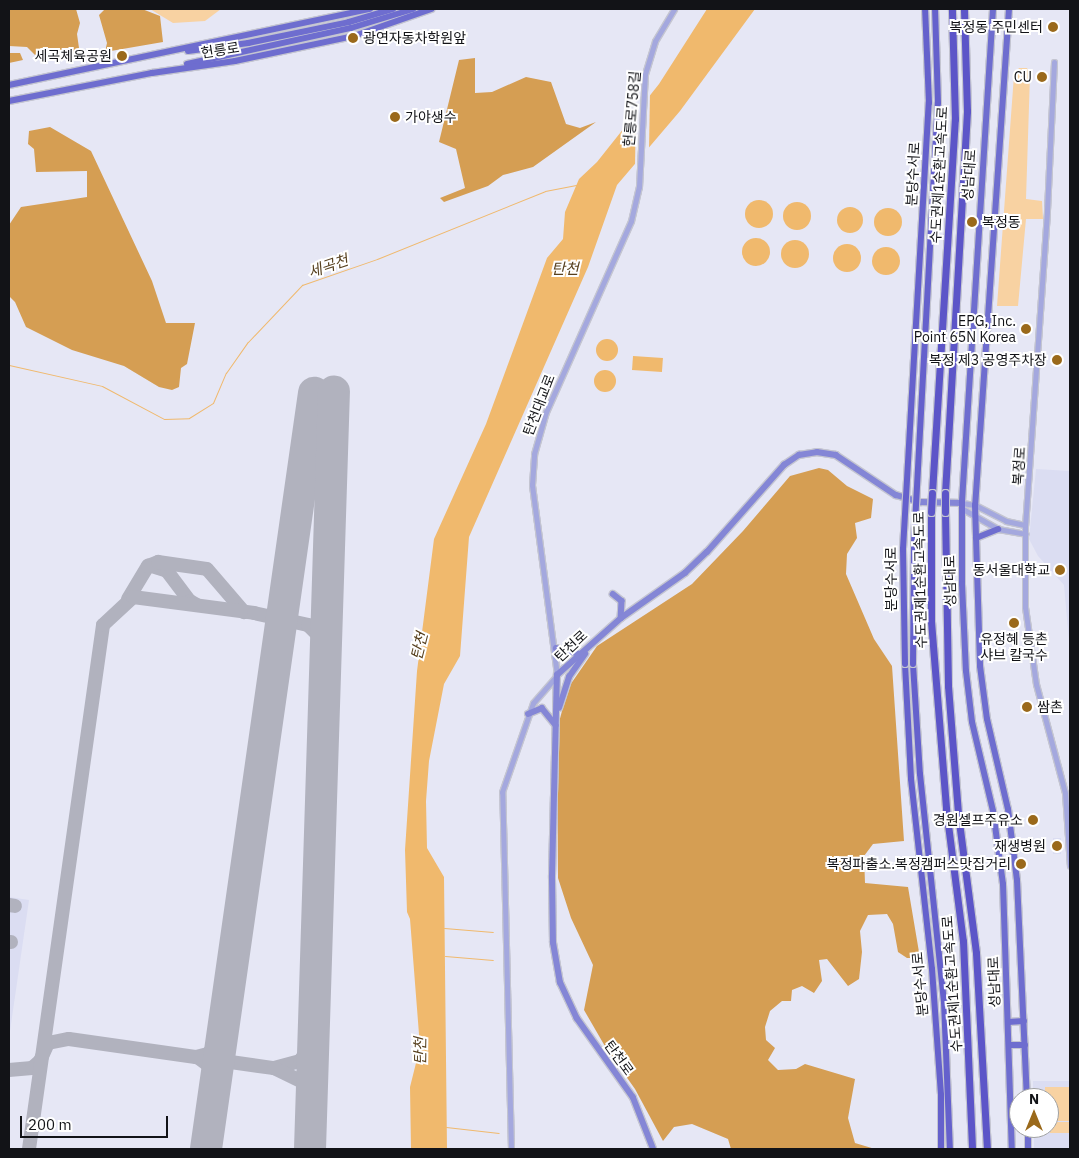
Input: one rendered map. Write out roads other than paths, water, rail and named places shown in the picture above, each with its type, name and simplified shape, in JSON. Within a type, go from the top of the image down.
[{"type":"highway","name":"분당수서로","points":[[925,9],[929,103],[903,540],[905,664],[911,779],[932,969],[941,1095],[941,1149]]},
{"type":"highway","name":"분당수서로","points":[[934,9],[938,103],[914,542],[913,664],[920,774],[944,1002],[950,1149]]},
{"type":"highway","name":"수도권제1순환고속도로","points":[[952,9],[956,119],[931,512],[931,621],[946,809],[963,941],[972,1149]]},
{"type":"highway","name":"수도권제1순환고속도로","points":[[964,9],[967,112],[945,493],[948,686],[958,814],[976,953],[987,1149]]},
{"type":"main road","name":"헌릉로","points":[[9,85],[370,9]]},
{"type":"main road","points":[[142,58],[248,44],[349,22],[393,9]]},
{"type":"main road","points":[[152,73],[350,28],[413,9]]},
{"type":"main road","name":"헌릉로","points":[[9,101],[152,73],[235,61],[354,36],[431,9]]},
{"type":"main road","name":"성남대로","points":[[993,9],[960,505],[966,670],[972,722],[998,841],[1003,884],[1010,1045],[1012,1149]]},
{"type":"main road","name":"성남대로","points":[[1009,9],[975,505],[980,666],[987,719],[1012,838],[1026,1045],[1027,1088]]},
{"type":"main road","name":"탄천로","points":[[653,1149],[633,1098],[577,1019],[560,983],[553,943],[552,886],[557,675],[621,618],[685,573],[707,552],[784,465],[799,455],[817,452],[836,455],[896,495],[921,502],[960,505]]},
{"type":"main road","points":[[976,538],[998,529]]},
{"type":"main road","points":[[614,594],[622,602],[621,618]]},
{"type":"main road","points":[[557,712],[569,677],[593,643]]},
{"type":"main road","points":[[556,648],[580,654]]},
{"type":"main road","points":[[528,714],[535,709],[546,710],[556,726]]},
{"type":"main road","points":[[1008,1022],[1024,1021]]},
{"type":"main road","points":[[1010,1045],[1026,1045]]},
{"type":"street","name":"헌릉로758길","points":[[639,187],[642,90],[655,41],[674,9]]},
{"type":"street","name":"복정로","points":[[1054,62],[1048,212],[1026,525],[1028,645],[1066,793],[1070,866]]},
{"type":"street","name":"탄천대교로","points":[[557,675],[555,639],[532,484],[534,454],[546,412],[622,247],[639,187]]},
{"type":"street","points":[[960,505],[975,505],[1006,521],[1026,525]]},
{"type":"street","points":[[960,505],[976,518],[998,529],[1026,534]]},
{"type":"street","points":[[511,1149],[510,992],[501,807],[505,779],[528,714],[533,703],[557,675]]},
{"type":"water","name":"탄천","points":[[707,9],[755,9],[680,111],[617,185],[588,267],[469,537],[460,656],[444,684],[429,761],[426,801],[427,848],[444,877],[447,1149],[411,1149],[410,1087],[420,1047],[410,919],[407,912],[405,850],[417,671],[434,539],[486,424],[547,258],[563,239],[565,212],[579,179],[597,162],[659,84]]},
{"type":"water","points":[[759,200],[769,204],[773,214],[769,224],[759,228],[749,224],[745,214],[749,204]]},
{"type":"water","points":[[797,202],[807,206],[811,216],[807,226],[797,230],[787,226],[783,216],[787,206]]},
{"type":"water","points":[[850,207],[860,210],[863,220],[860,230],[850,233],[840,230],[837,220],[840,210]]},
{"type":"water","points":[[888,208],[898,212],[902,222],[898,232],[888,236],[878,232],[874,222],[878,212]]},
{"type":"water","points":[[756,238],[766,242],[770,252],[766,262],[756,266],[746,262],[742,252],[746,242]]},
{"type":"water","points":[[795,240],[805,244],[809,254],[805,264],[795,268],[785,264],[781,254],[785,244]]},
{"type":"water","points":[[847,244],[857,248],[861,258],[857,268],[847,272],[837,268],[833,258],[837,248]]},
{"type":"water","points":[[886,247],[896,251],[900,261],[896,271],[886,275],[876,271],[872,261],[876,251]]},
{"type":"water","points":[[607,339],[615,342],[618,350],[615,358],[607,361],[599,358],[596,350],[599,342]]},
{"type":"water","points":[[633,356],[663,358],[662,372],[632,370]]},
{"type":"water","points":[[601,370],[609,370],[616,377],[616,385],[609,392],[601,392],[594,385],[594,377]]},
{"type":"waterway","name":"세곡천","points":[[9,365],[102,386],[164,419],[189,418],[213,403],[226,373],[248,342],[302,285],[377,259],[545,191],[577,185]]},
{"type":"waterway","points":[[444,928],[493,932]]},
{"type":"waterway","points":[[445,956],[493,960]]},
{"type":"waterway","points":[[446,1127],[499,1133]]},
{"type":"place","name":"복정동 주민센터","points":[[1053,27]]},
{"type":"place","name":"광연자동차학원앞","points":[[353,38]]},
{"type":"place","name":"세곡체육공원","points":[[122,56]]},
{"type":"place","name":"CU","points":[[1042,77]]},
{"type":"place","name":"가야생수","points":[[395,117]]},
{"type":"place","name":"복정동","points":[[972,222]]},
{"type":"place","name":"EPG, Inc. Point 65N Korea","points":[[1026,329]]},
{"type":"place","name":"복정 제3 공영주차장","points":[[1057,360]]},
{"type":"place","name":"동서울대학교","points":[[1060,570]]},
{"type":"place","name":"유정혜 등촌 샤브 칼국수","points":[[1014,623]]},
{"type":"place","name":"쌈촌","points":[[1027,707]]},
{"type":"place","name":"경원셀프주유소","points":[[1033,820]]},
{"type":"place","name":"재생병원","points":[[1057,846]]},
{"type":"place","name":"복정파출소.복정캠퍼스맛집거리","points":[[1021,864]]}]
